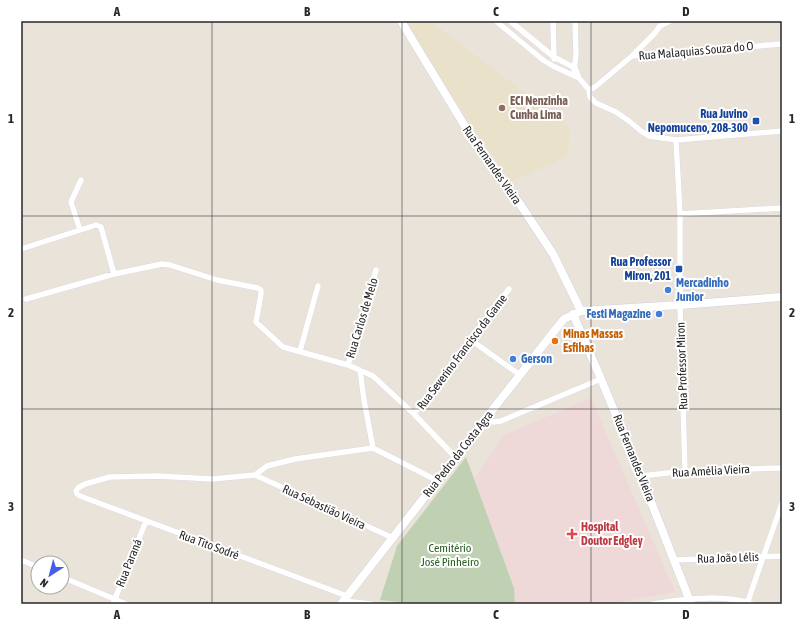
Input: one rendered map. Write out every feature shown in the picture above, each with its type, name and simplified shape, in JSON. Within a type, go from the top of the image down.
[{"type":"street","name":"Rua Fernandes Vieira","points":[[401,21],[466,128],[520,204],[553,254],[581,310]]},
{"type":"street","points":[[496,21],[543,60],[554,66],[573,71]]},
{"type":"street","points":[[510,21],[573,71],[589,90],[590,97],[596,103],[616,112],[640,131],[649,136],[676,140],[782,131]]},
{"type":"street","points":[[553,21],[554,66]]},
{"type":"street","points":[[573,71],[576,56],[575,21]]},
{"type":"street","points":[[632,56],[654,34],[659,24],[670,21]]},
{"type":"street","name":"Rua Malaquias Souza do O","points":[[589,90],[595,87],[632,56],[782,44]]},
{"type":"street","name":"Rua Professor Miron","points":[[676,140],[680,214],[680,305],[685,471]]},
{"type":"street","points":[[80,230],[71,202],[81,180]]},
{"type":"street","points":[[680,214],[782,208]]},
{"type":"street","points":[[21,248],[96,225],[101,227],[114,274]]},
{"type":"street","points":[[26,299],[114,274],[162,264],[170,265],[217,280],[258,288],[261,290],[261,294],[256,322],[283,347],[348,365],[373,376],[414,414],[456,458]]},
{"type":"street","name":"Rua Carlos de Melo","points":[[348,365],[376,270]]},
{"type":"street","points":[[300,351],[318,286]]},
{"type":"street","name":"Rua Severino Francisco da Game","points":[[414,414],[509,289]]},
{"type":"street","points":[[581,310],[680,305],[781,296]]},
{"type":"street","name":"Rua Pedro da Costa Agra","points":[[344,600],[560,323],[581,310]]},
{"type":"street","name":"Rua Fernandes Vieira","points":[[573,314],[641,476],[690,601]]},
{"type":"street","points":[[471,340],[520,375]]},
{"type":"street","points":[[360,370],[373,448]]},
{"type":"street","points":[[484,421],[501,421],[601,378]]},
{"type":"street","points":[[255,475],[267,466],[295,459],[373,448],[438,481]]},
{"type":"street","name":"Rua Amélia Vieira","points":[[641,476],[685,471],[782,468]]},
{"type":"street","name":"Rua Tito Sodré","points":[[255,475],[212,479],[158,476],[110,476],[93,480],[78,488],[76,491],[80,496],[344,600],[372,604]]},
{"type":"street","name":"Rua Sebastião Vieira","points":[[255,475],[393,538]]},
{"type":"street","points":[[653,604],[711,598],[749,603],[782,503]]},
{"type":"street","name":"Rua Paraná","points":[[114,602],[146,521]]},
{"type":"street","name":"Rua João Lélis","points":[[674,560],[782,556]]},
{"type":"street","points":[[70,581],[114,602],[126,604]]},
{"type":"shaded area","name":"ECI Nenzinha Cunha Lima","points":[[411,21],[430,21],[570,127],[568,156],[511,182],[446,89],[410,27]]},
{"type":"shaded area","name":"Hospital Doutor Edgley","points":[[591,398],[675,592],[611,604],[515,604],[514,588],[474,479],[504,435]]},
{"type":"green space","name":"Cemitério José Pinheiro","points":[[466,457],[514,588],[515,604],[418,604],[380,600],[397,546]]},
{"type":"place","name":"ECI Nenzinha Cunha Lima","points":[[502,108]]},
{"type":"place","name":"Rua Juvino Nepomuceno, 208-300","points":[[756,121]]},
{"type":"place","name":"Rua Professor Miron, 201","points":[[679,269]]},
{"type":"place","name":"Mercadinho Junior","points":[[668,290]]},
{"type":"place","name":"Festi Magazine","points":[[659,314]]},
{"type":"place","name":"Minas Massas Esfihas","points":[[555,341]]},
{"type":"place","name":"Gerson","points":[[513,359]]},
{"type":"place","name":"Hospital Doutor Edgley","points":[[572,534]]}]
